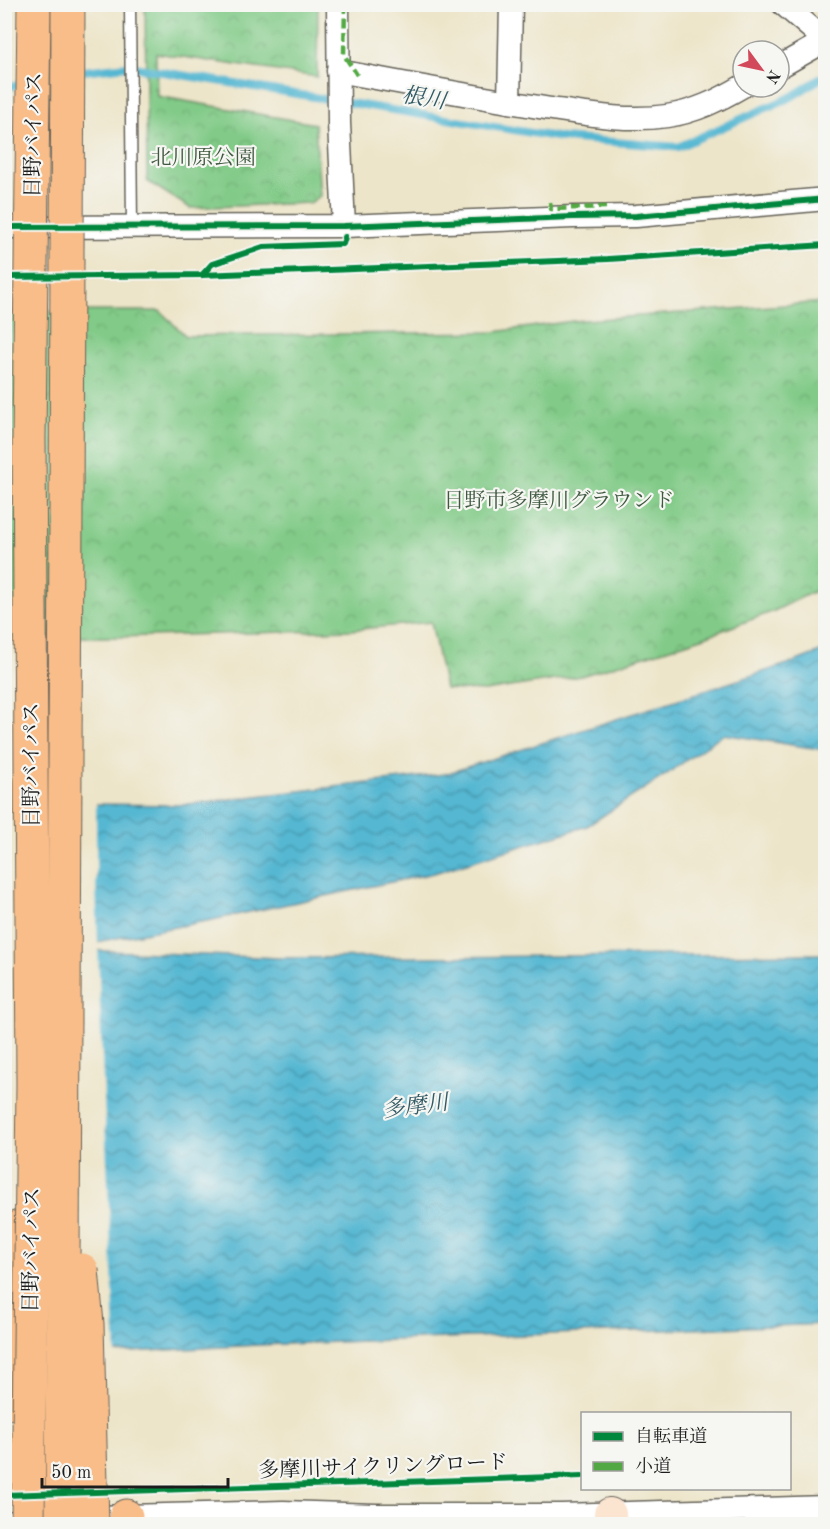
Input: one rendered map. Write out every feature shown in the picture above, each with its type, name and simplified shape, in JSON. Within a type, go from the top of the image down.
[{"type":"highway","name":"日野バイパス","points":[[28,1524],[33,1084],[30,426],[34,4]]},
{"type":"highway","name":"日野バイパス","points":[[62,1524],[68,4]]},
{"type":"highway","points":[[65,1080],[87,1324],[92,1524]]},
{"type":"highway","points":[[4,1404],[9,1328],[33,1084]]},
{"type":"street","points":[[338,4],[339,123],[344,226]]},
{"type":"street","points":[[509,102],[511,4]]},
{"type":"street","points":[[783,4],[825,41],[791,60]]},
{"type":"street","points":[[339,78],[629,119],[669,116],[717,101],[731,93]]},
{"type":"street","points":[[4,227],[344,226],[636,216],[825,199]]},
{"type":"street","points":[[4,1523],[126,1520],[283,1512],[611,1519],[825,1507]]},
{"type":"lane","points":[[130,4],[132,227]]},
{"type":"green space","name":"北川原公園","points":[[145,5],[318,5],[317,77],[156,53],[157,96],[315,124],[320,196],[310,203],[190,208],[147,181]]},
{"type":"green space","name":"日野市多摩川グラウンド","points":[[825,302],[825,586],[774,611],[702,638],[581,676],[485,691],[445,689],[431,622],[351,630],[117,637],[5,637],[5,311],[160,311],[186,336],[494,332],[573,321]]},
{"type":"water","name":"多摩川","points":[[825,650],[825,750],[723,734],[587,826],[434,873],[212,920],[59,949],[279,958],[825,954],[825,1324],[258,1345],[5,1359],[5,803],[180,805],[445,774]]},
{"type":"pier","points":[[5,800],[96,801],[98,945],[82,948],[98,948],[116,1356],[5,1362]]},
{"type":"waterway","name":"根川","points":[[74,72],[127,66],[562,138],[678,147],[791,97],[826,75]]},
{"type":"waterway","name":"根川","points":[[4,88],[24,83]]},
{"type":"marked path","points":[[345,4],[344,55],[357,75]]},
{"type":"marked path","points":[[550,202],[551,209],[606,207]]},
{"type":"cycle path","points":[[4,227],[344,226],[636,216],[826,199]]},
{"type":"cycle path","points":[[202,275],[212,264],[263,247],[343,244],[345,237]]},
{"type":"cycle path","points":[[4,277],[202,275],[608,259],[826,245]]},
{"type":"cycle path","name":"多摩川サイクリングロード","points":[[4,1495],[581,1476]]}]
